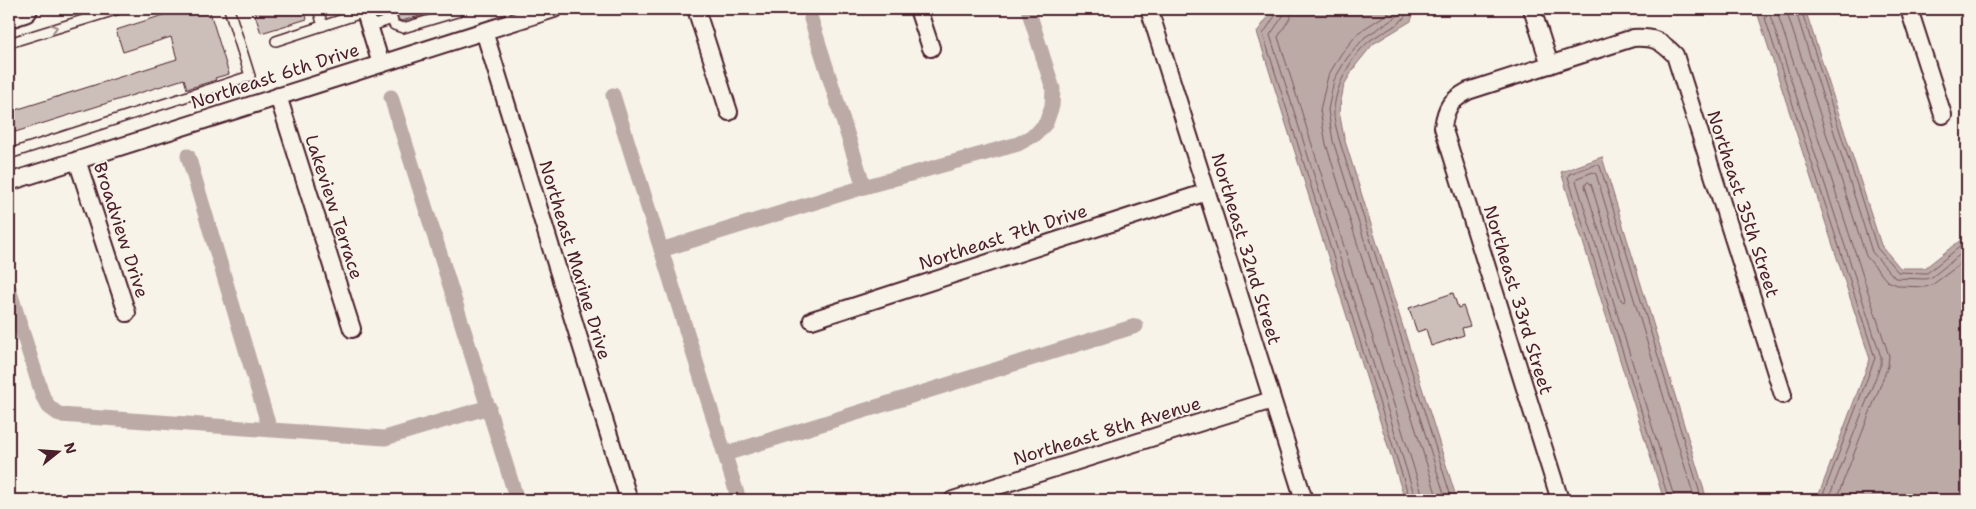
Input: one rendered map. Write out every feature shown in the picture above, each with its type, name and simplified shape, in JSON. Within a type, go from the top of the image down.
[{"type":"main road","points":[[9,14],[24,9]]},
{"type":"street","name":"Northeast 6th Drive","points":[[9,182],[554,9]]},
{"type":"street","points":[[696,9],[729,112]]},
{"type":"street","points":[[918,9],[931,48]]},
{"type":"street","name":"Northeast 32nd Street","points":[[1149,9],[1304,500]]},
{"type":"street","points":[[1532,9],[1550,65]]},
{"type":"street","points":[[1909,9],[1943,115]]},
{"type":"street","points":[[366,16],[381,64]]},
{"type":"street","name":"Northeast Marine Drive","points":[[484,31],[629,500]]},
{"type":"street","name":"Northeast 35th Street","points":[[1550,65],[1633,38],[1649,37],[1664,43],[1674,55],[1783,395]]},
{"type":"street","name":"Northeast 33rd Street","points":[[1550,65],[1468,91],[1454,99],[1446,111],[1443,127],[1560,500]]},
{"type":"street","name":"Lakeview Terrace","points":[[278,96],[352,329]]},
{"type":"street","name":"Broadview Drive","points":[[77,160],[128,313]]},
{"type":"street","name":"Northeast 7th Drive","points":[[812,320],[1207,192]]},
{"type":"street","name":"Northeast 8th Avenue","points":[[953,500],[1272,400]]},
{"type":"lane","points":[[9,43],[99,12],[119,9]]},
{"type":"lane","points":[[9,154],[250,76],[229,9]]},
{"type":"lane","points":[[318,9],[324,26]]},
{"type":"lane","points":[[389,9],[394,25],[403,28],[457,12],[456,9]]},
{"type":"lane","points":[[276,41],[324,26],[366,16],[392,19]]},
{"type":"water","points":[[1274,9],[1415,9],[1411,21],[1373,44],[1356,65],[1344,85],[1339,111],[1344,138],[1457,500],[1405,500],[1257,32]]},
{"type":"water","points":[[1756,9],[1805,9],[1881,245],[1900,268],[1925,268],[1967,235],[1967,500],[1814,500],[1818,497],[1870,359]]},
{"type":"water","points":[[1602,157],[1707,500],[1664,500],[1561,172]]},
{"type":"building","points":[[175,9],[209,9],[229,74],[187,89],[184,79],[9,134],[9,112],[177,59],[171,37],[123,52],[116,30],[176,11]]},
{"type":"building","points":[[253,9],[304,9],[307,19],[261,33]]},
{"type":"building","points":[[395,9],[434,9],[434,12],[402,21],[399,20]]},
{"type":"building","points":[[1453,293],[1458,308],[1463,306],[1470,326],[1462,328],[1464,335],[1431,346],[1426,329],[1417,332],[1409,308]]},
{"type":"waterway","points":[[661,250],[864,187],[1018,144],[1036,134],[1046,123],[1052,106],[1053,89],[1028,9]]},
{"type":"waterway","points":[[811,19],[864,187]]},
{"type":"waterway","points":[[613,95],[739,500]]},
{"type":"waterway","points":[[391,97],[517,500]]},
{"type":"waterway","points":[[188,156],[270,430]]},
{"type":"waterway","points":[[9,289],[43,397],[49,407],[60,415],[385,438],[489,407]]},
{"type":"waterway","points":[[725,454],[1136,326]]}]
